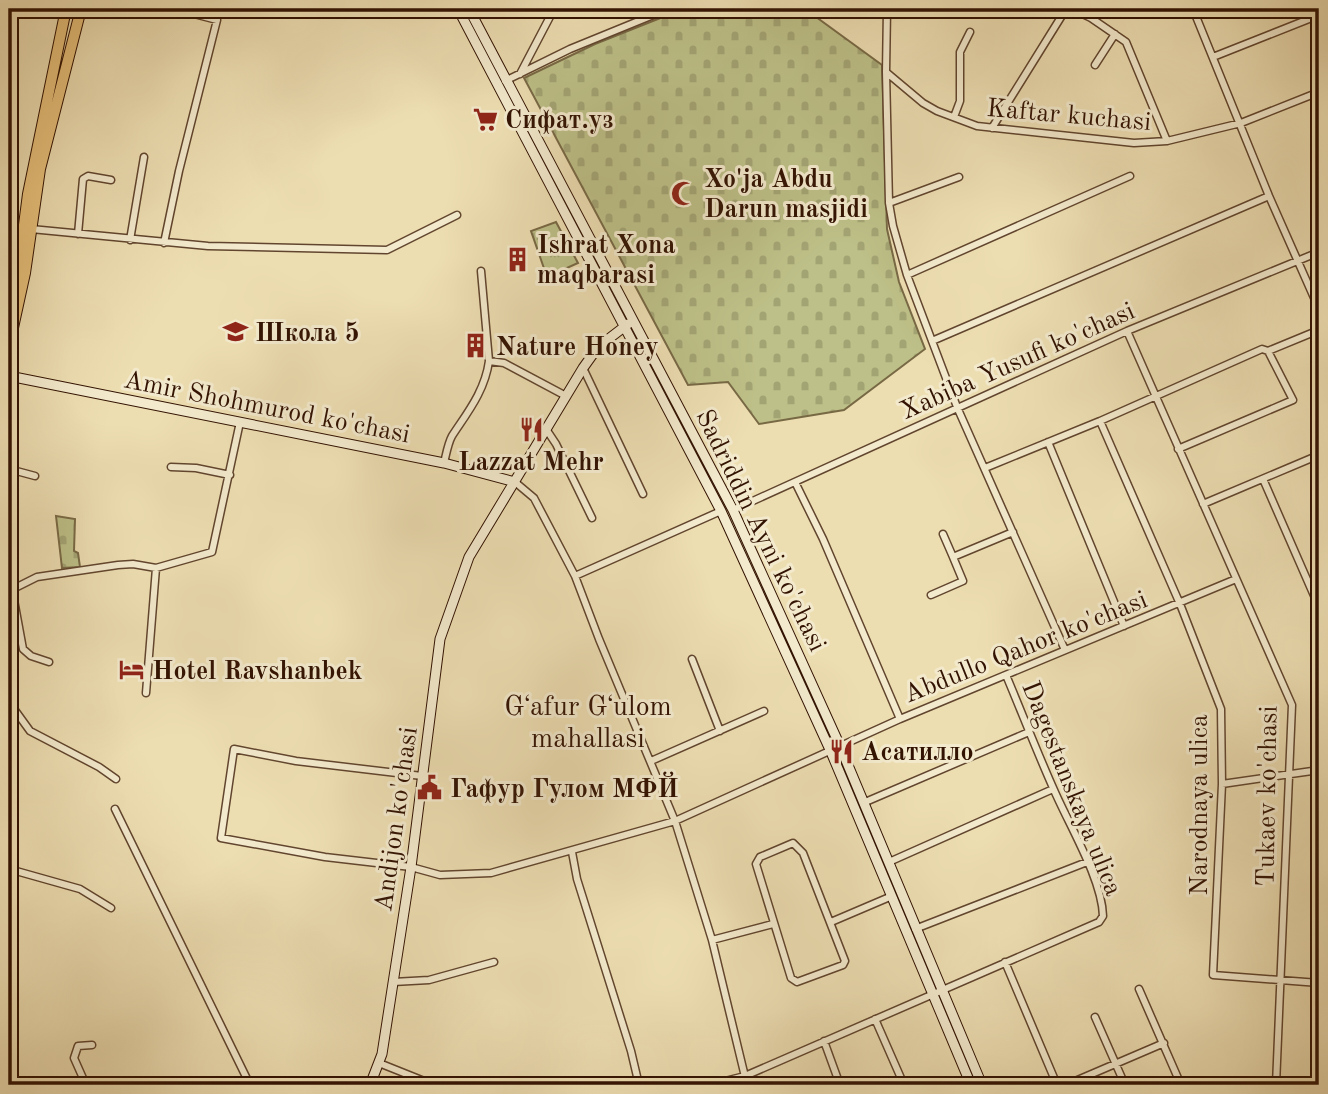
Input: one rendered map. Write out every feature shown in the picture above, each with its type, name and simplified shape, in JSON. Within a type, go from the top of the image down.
[{"type":"main road","points":[[9,308],[20,256],[28,194],[66,9]]},
{"type":"main road","points":[[9,346],[23,283],[40,169],[81,9]]},
{"type":"main road","name":"Sadriddin Ayni ko'chasi","points":[[458,9],[733,510],[840,746],[889,862],[971,1085]]},
{"type":"main road","name":"Sadriddin Ayni ko'chasi","points":[[469,9],[501,83]]},
{"type":"main road","name":"Sadriddin Ayni ko'chasi","points":[[630,323],[721,511],[831,752],[892,896],[982,1085]]},
{"type":"main road","name":"Andijon ko'chasi","points":[[370,1085],[383,1054],[411,867],[440,639],[470,557],[546,429],[598,347],[630,323]]},
{"type":"main road","name":"Amir Shohmurod ko'chasi","points":[[9,376],[444,463],[515,482]]},
{"type":"street","points":[[164,243],[217,20],[175,9]]},
{"type":"street","points":[[519,76],[554,9]]},
{"type":"street","points":[[501,83],[570,50],[668,9]]},
{"type":"street","points":[[887,9],[889,203],[893,226],[907,275],[957,407],[1065,650]]},
{"type":"street","points":[[992,128],[1066,9],[1126,42],[1167,141]]},
{"type":"street","points":[[1193,9],[1269,196],[1319,309]]},
{"type":"street","points":[[1213,57],[1319,15]]},
{"type":"street","points":[[954,117],[960,101],[960,52],[971,32]]},
{"type":"street","points":[[1095,65],[1115,34]]},
{"type":"street","name":"Kaftar kuchasi","points":[[886,72],[923,103],[977,126],[1134,143],[1167,141],[1241,123],[1319,92]]},
{"type":"street","points":[[130,240],[144,157]]},
{"type":"street","points":[[79,234],[83,179],[88,176],[111,180]]},
{"type":"street","points":[[907,275],[1130,176]]},
{"type":"street","points":[[889,203],[959,177]]},
{"type":"street","points":[[932,341],[1269,196]]},
{"type":"street","points":[[31,229],[208,246],[387,250],[457,215]]},
{"type":"street","name":"Xabiba Yusufi ko'chasi","points":[[733,510],[1127,331],[1319,252]]},
{"type":"street","points":[[444,463],[452,435],[461,425],[487,376],[489,361],[481,271]]},
{"type":"street","points":[[985,468],[1100,421],[1262,349],[1268,351],[1319,330]]},
{"type":"street","name":"Tukaev ko'chasi","points":[[1127,331],[1292,705],[1276,1085]]},
{"type":"street","points":[[1178,449],[1293,400],[1268,351]]},
{"type":"street","points":[[489,361],[504,363],[566,396]]},
{"type":"street","points":[[583,368],[643,494]]},
{"type":"street","name":"Narodnaya ulica","points":[[1100,421],[1180,604],[1221,709],[1222,784],[1213,975],[1281,982]]},
{"type":"street","points":[[50,662],[31,656],[23,649],[10,590],[37,577],[133,564],[156,568],[212,552],[240,422]]},
{"type":"street","points":[[546,429],[592,518]]},
{"type":"street","points":[[1048,442],[1124,626]]},
{"type":"street","points":[[1203,504],[1319,456]]},
{"type":"street","points":[[171,467],[196,468],[230,475]]},
{"type":"street","points":[[9,470],[35,476]]},
{"type":"street","points":[[1263,479],[1319,607]]},
{"type":"street","points":[[515,482],[534,498],[575,576],[675,821],[712,940],[747,1085]]},
{"type":"street","points":[[795,482],[823,539],[900,719]]},
{"type":"street","points":[[575,576],[721,511]]},
{"type":"street","points":[[953,557],[1013,532]]},
{"type":"street","points":[[931,595],[963,581],[943,534]]},
{"type":"street","points":[[146,693],[156,568]]},
{"type":"street","name":"Abdullo Qahor ko'chasi","points":[[422,775],[296,761],[234,749],[221,838],[325,857],[411,867],[440,875],[491,873],[675,821],[900,719],[1236,579]]},
{"type":"street","points":[[692,659],[720,731]]},
{"type":"street","name":"Dagestanskaya ulica","points":[[1004,962],[1099,922],[1103,916],[1099,891],[1006,675]]},
{"type":"street","points":[[9,702],[30,731],[99,767],[116,779]]},
{"type":"street","points":[[651,761],[764,711]]},
{"type":"street","points":[[863,803],[1029,732]]},
{"type":"street","points":[[1222,784],[1319,770]]},
{"type":"street","points":[[889,862],[1053,789]]},
{"type":"street","points":[[115,809],[250,1085]]},
{"type":"street","points":[[793,843],[803,853],[845,961],[843,965],[797,982],[790,978],[773,924],[756,864],[760,857],[793,843]]},
{"type":"street","points":[[572,852],[577,879],[631,1051],[639,1085]]},
{"type":"street","points":[[915,929],[1087,862]]},
{"type":"street","points":[[9,869],[80,889],[111,908]]},
{"type":"street","points":[[831,922],[892,896]]},
{"type":"street","points":[[712,940],[773,924]]},
{"type":"street","points":[[393,982],[429,980],[494,962]]},
{"type":"street","points":[[709,1085],[745,1076],[1004,962],[1058,1085]]},
{"type":"street","points":[[1281,982],[1319,983]]},
{"type":"street","points":[[1139,989],[1181,1085]]},
{"type":"street","points":[[1095,1017],[1125,1085]]},
{"type":"street","points":[[875,1019],[904,1085]]},
{"type":"street","points":[[824,1041],[840,1085]]},
{"type":"street","points":[[1066,1085],[1164,1043]]},
{"type":"street","points":[[86,1085],[74,1058],[78,1046],[92,1045]]},
{"type":"street","points":[[379,1063],[434,1085]]},
{"type":"green space","points":[[683,9],[805,9],[882,65],[887,229],[899,282],[925,349],[844,410],[759,424],[728,382],[688,385],[524,78],[595,44]]},
{"type":"green space","points":[[556,222],[578,263],[547,277],[531,231]]},
{"type":"green space","points":[[56,516],[75,519],[74,551],[78,553],[80,567],[62,568]]},
{"type":"place","name":"Сифат.уз","points":[[485,119]]},
{"type":"place","name":"Xo'ja Abdu Darun masjidi","points":[[684,193]]},
{"type":"place","name":"Ishrat Хоnа mаqbаrasi","points":[[517,259]]},
{"type":"place","name":"Школа 5","points":[[235,332]]},
{"type":"place","name":"Nature Honey","points":[[476,346]]},
{"type":"place","name":"Lazzat Mehr","points":[[531,429]]},
{"type":"place","name":"Hotel Ravshanbek","points":[[132,670]]},
{"type":"place","name":"Асатилло","points":[[841,751]]},
{"type":"place","name":"Гафур Гулом МФЙ","points":[[430,788]]},
{"type":"district","name":"Gʻafur Gʻulom mahallasi","points":[[588,721]]}]
